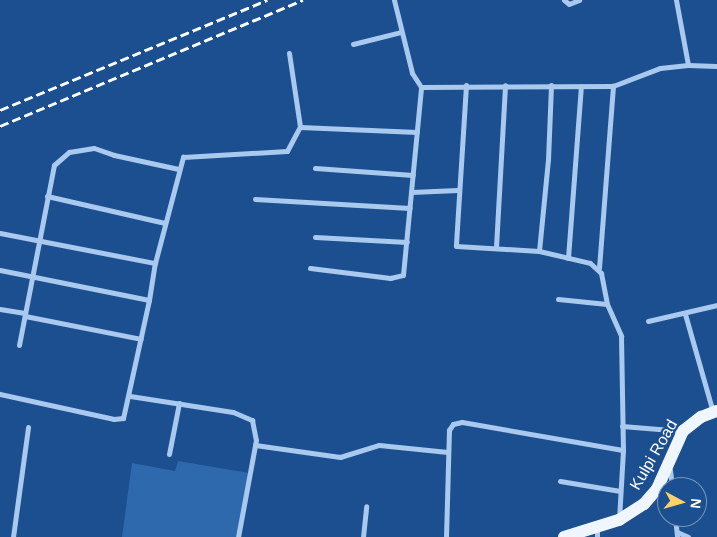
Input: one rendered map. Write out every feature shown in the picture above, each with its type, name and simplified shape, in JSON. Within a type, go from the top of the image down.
[{"type":"main road","name":"Kulpi Road","points":[[564,537],[597,532],[619,520],[651,498],[684,431],[715,411]]},
{"type":"street","points":[[310,268],[399,278],[405,271],[421,87],[412,73],[394,0]]},
{"type":"street","points":[[564,0],[570,4],[579,0]]},
{"type":"street","points":[[676,0],[688,65]]},
{"type":"street","points":[[353,44],[401,32]]},
{"type":"street","points":[[0,394],[119,420],[126,413],[155,263],[178,168],[183,157],[189,154],[287,151],[300,128],[289,53]]},
{"type":"street","points":[[421,87],[466,85],[613,86],[660,68],[688,65],[717,66]]},
{"type":"street","points":[[466,85],[456,246],[539,251],[598,268]]},
{"type":"street","points":[[496,247],[505,85]]},
{"type":"street","points":[[539,251],[548,160],[551,85]]},
{"type":"street","points":[[568,258],[581,86]]},
{"type":"street","points":[[613,86],[598,268],[607,304],[621,336],[623,450],[619,520]]},
{"type":"street","points":[[300,128],[417,132]]},
{"type":"street","points":[[19,346],[31,276],[54,165],[72,152],[94,148],[114,155],[178,168]]},
{"type":"street","points":[[315,168],[413,175]]},
{"type":"street","points":[[411,192],[458,190]]},
{"type":"street","points":[[48,196],[165,223]]},
{"type":"street","points":[[255,199],[410,208]]},
{"type":"street","points":[[0,234],[155,263]]},
{"type":"street","points":[[315,237],[407,242]]},
{"type":"street","points":[[0,270],[149,300]]},
{"type":"street","points":[[558,299],[607,304]]},
{"type":"street","points":[[648,321],[717,306]]},
{"type":"street","points":[[0,308],[141,339]]},
{"type":"street","points":[[685,314],[715,411]]},
{"type":"street","points":[[130,396],[244,415],[255,427],[255,445],[238,537]]},
{"type":"street","points":[[169,454],[179,403]]},
{"type":"street","points":[[446,537],[448,430],[453,424],[462,422],[623,450]]},
{"type":"street","points":[[622,426],[684,431]]},
{"type":"street","points":[[13,537],[28,428]]},
{"type":"street","points":[[255,445],[340,457],[379,445],[448,452]]},
{"type":"street","points":[[669,462],[671,477]]},
{"type":"street","points":[[560,481],[620,491]]},
{"type":"street","points":[[363,537],[366,506]]},
{"type":"street","points":[[677,535],[688,537]]},
{"type":"shaded area","points":[[178,461],[249,473],[237,537],[122,537],[132,463],[175,471]]},
{"type":"railway","points":[[0,110],[267,0]]},
{"type":"railway","points":[[0,126],[303,0]]}]
